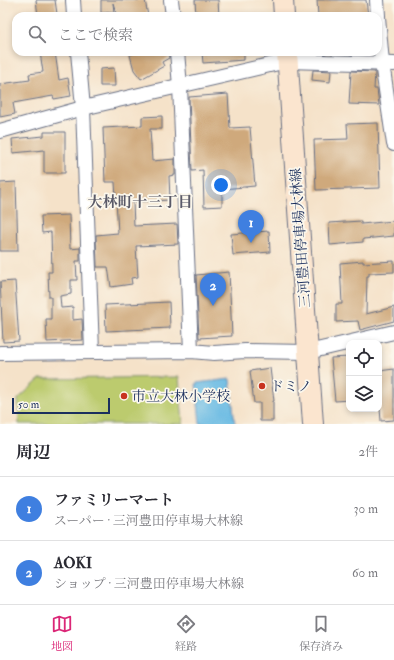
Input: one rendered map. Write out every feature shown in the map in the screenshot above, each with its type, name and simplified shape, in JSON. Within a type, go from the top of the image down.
[{"type":"main road","points":[[283,0],[284,12]]},
{"type":"main road","name":"三河豊田停車場大林線","points":[[287,56],[313,424]]},
{"type":"street","points":[[73,0],[74,12]]},
{"type":"street","points":[[171,0],[172,12]]},
{"type":"street","points":[[377,0],[378,12]]},
{"type":"street","points":[[382,35],[388,63],[394,144]]},
{"type":"street","points":[[78,56],[83,108],[92,352]]},
{"type":"street","points":[[177,56],[180,86],[191,351]]},
{"type":"street","points":[[0,131],[83,108],[180,86],[287,56],[388,63]]},
{"type":"street","points":[[0,353],[191,351],[214,353],[308,352],[394,332]]},
{"type":"green space","points":[[179,377],[183,424],[19,424],[18,399],[40,379]]},
{"type":"water","points":[[230,379],[235,424],[200,424],[196,383]]},
{"type":"building","points":[[36,0],[55,0],[57,12],[38,12]]},
{"type":"building","points":[[101,0],[145,0],[147,12],[116,12],[113,3],[114,12],[101,12]]},
{"type":"building","points":[[195,0],[218,0],[219,12],[196,12]]},
{"type":"building","points":[[317,0],[366,0],[368,12],[318,12]]},
{"type":"building","points":[[41,56],[56,56],[59,80],[68,78],[71,96],[54,99],[53,96],[13,103],[15,114],[0,117],[0,84],[30,80],[29,74],[43,72]]},
{"type":"building","points":[[130,56],[169,56],[169,58],[162,62],[164,66],[141,79],[134,70]]},
{"type":"building","points":[[202,56],[244,56],[244,60],[203,63]]},
{"type":"building","points":[[114,68],[115,86],[100,86],[100,69]]},
{"type":"building","points":[[313,70],[331,71],[330,82],[312,80]]},
{"type":"building","points":[[351,71],[375,72],[374,89],[377,89],[379,105],[349,104]]},
{"type":"building","points":[[228,94],[230,128],[250,127],[255,186],[222,189],[222,206],[204,207],[203,170],[192,171],[189,97]]},
{"type":"building","points":[[162,116],[162,129],[150,129],[152,161],[175,159],[175,175],[169,176],[170,200],[133,202],[134,226],[177,224],[178,244],[136,246],[138,277],[131,278],[132,284],[111,287],[108,267],[97,267],[96,235],[118,233],[115,182],[105,182],[103,128],[142,126],[142,117]]},
{"type":"building","points":[[378,123],[380,188],[316,190],[314,140],[348,139],[347,124]]},
{"type":"building","points":[[44,132],[65,132],[65,173],[44,173],[44,150],[13,153],[12,139],[44,136]]},
{"type":"building","points":[[16,182],[18,251],[0,251],[0,183]]},
{"type":"building","points":[[69,215],[70,249],[80,248],[80,261],[76,261],[77,280],[71,280],[71,294],[60,296],[61,308],[73,307],[73,320],[82,319],[83,340],[47,342],[46,319],[51,319],[51,297],[49,297],[48,272],[52,272],[51,232],[42,233],[41,216]]},
{"type":"building","points":[[361,221],[361,224],[394,221],[394,236],[363,239],[363,242],[330,245],[329,223]]},
{"type":"building","points":[[269,231],[270,252],[233,255],[231,234]]},
{"type":"building","points":[[363,261],[363,263],[394,261],[394,272],[369,273],[369,276],[367,276],[366,314],[394,307],[394,321],[360,330],[358,321],[336,322],[336,304],[342,304],[340,263]]},
{"type":"building","points":[[229,272],[232,336],[199,338],[196,275]]},
{"type":"building","points":[[15,281],[19,341],[3,342],[0,282]]},
{"type":"building","points":[[169,302],[170,328],[106,331],[105,305]]},
{"type":"building","points":[[346,357],[346,400],[335,401],[331,358]]},
{"type":"building","name":"ドミノ","points":[[270,368],[274,401],[273,421],[260,421],[260,403],[254,403],[250,371]]},
{"type":"building","points":[[394,369],[394,420],[381,421],[382,371]]},
{"type":"place","name":"ファミリーマート","points":[[251,243]]},
{"type":"place","name":"AOKI","points":[[213,306]]},
{"type":"place","name":"ドミノ","points":[[262,386]]},
{"type":"place","name":"市立大林小学校","points":[[124,396]]},
{"type":"district","name":"大林町十三丁目","points":[[140,202]]}]
